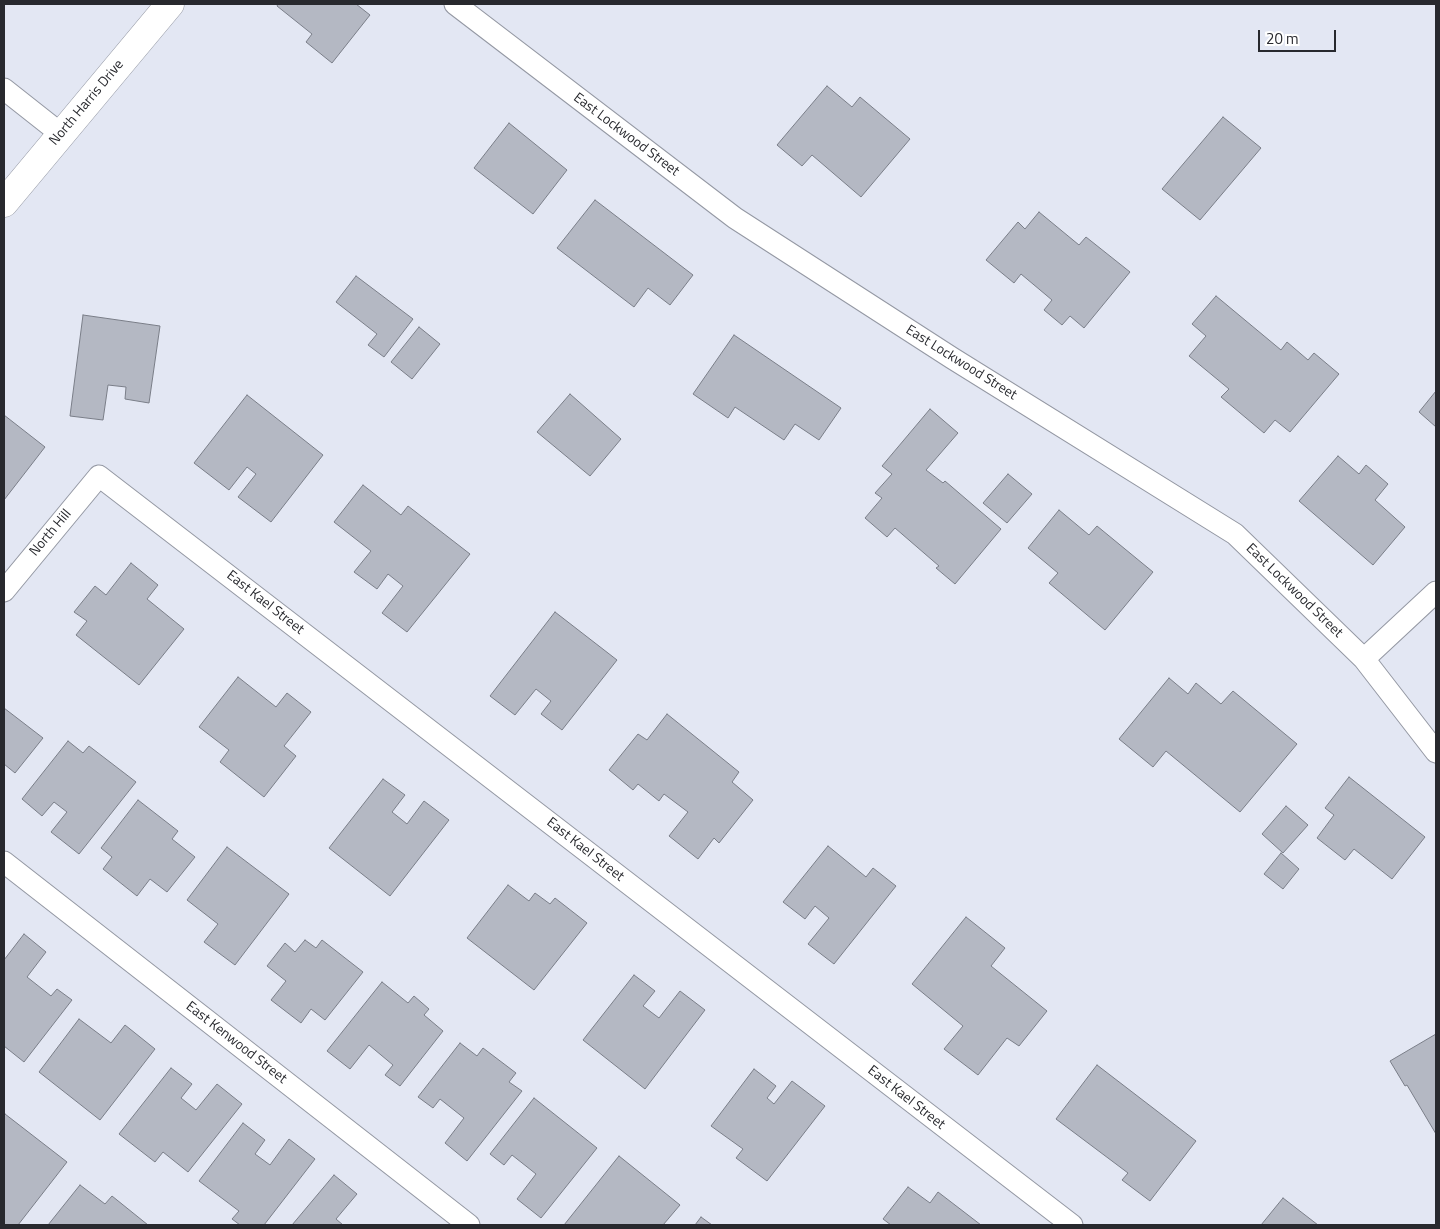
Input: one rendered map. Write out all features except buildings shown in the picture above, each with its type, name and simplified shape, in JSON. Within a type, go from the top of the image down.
[{"type":"street","name":"North Harris Drive","points":[[4,203],[170,4]]},
{"type":"street","name":"East Lockwood Street","points":[[455,4],[735,218],[952,358],[1235,534],[1364,659],[1436,752]]},
{"type":"street","points":[[4,89],[61,134]]},
{"type":"street","name":"North Hill","points":[[4,591],[99,476]]},
{"type":"street","name":"East Kael Street","points":[[99,476],[1072,1225]]},
{"type":"street","points":[[1364,659],[1436,592]]},
{"type":"street","name":"East Kenwood Street","points":[[4,862],[469,1225]]}]
